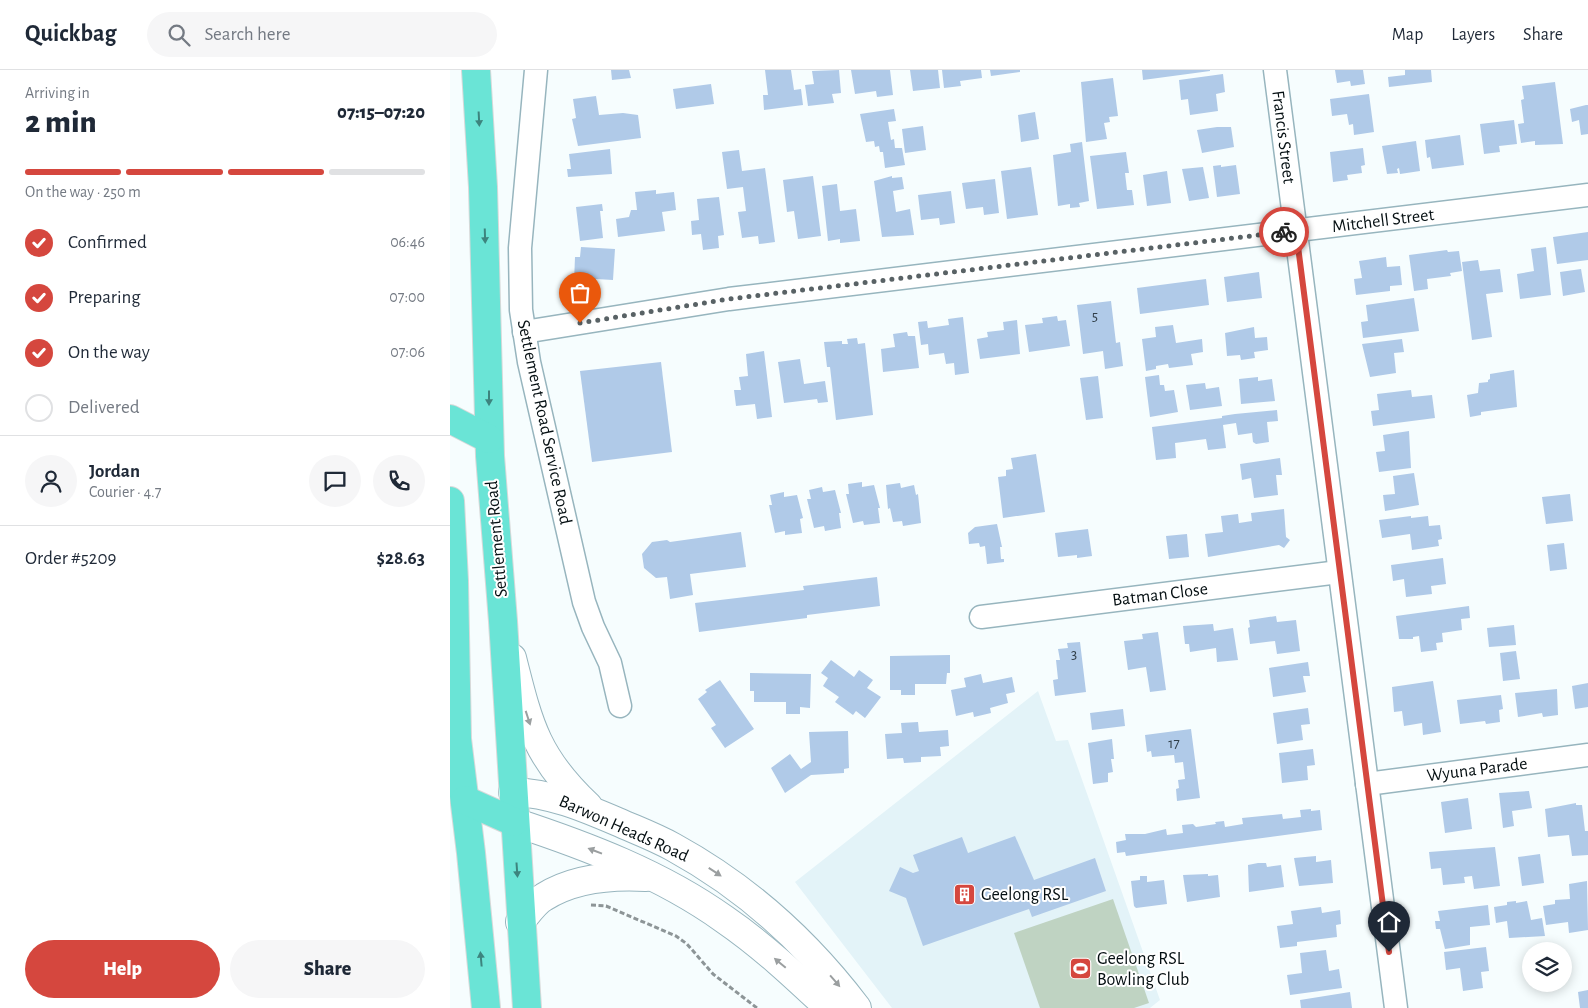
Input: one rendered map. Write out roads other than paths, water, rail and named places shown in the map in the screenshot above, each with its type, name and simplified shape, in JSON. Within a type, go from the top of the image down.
[{"type":"highway","name":"Settlement Road","points":[[476,70],[483,187],[489,438],[503,620],[520,922],[527,1008]]},
{"type":"highway","points":[[450,419],[489,438]]},
{"type":"highway","points":[[450,439],[489,438]]},
{"type":"highway","points":[[450,501],[454,581],[457,739],[465,799],[486,1008]]},
{"type":"highway","points":[[465,799],[513,792]]},
{"type":"highway","points":[[465,799],[514,822]]},
{"type":"street","name":"Settlement Road Service Road","points":[[536,70],[519,271],[524,332],[532,378],[584,602],[593,627],[610,663],[620,706]]},
{"type":"street","name":"Francis Street","points":[[1275,70],[1396,1008]]},
{"type":"street","name":"Mitchell Street","points":[[524,332],[729,299],[1588,195]]},
{"type":"street","name":"Batman Close","points":[[981,617],[1339,572]]},
{"type":"street","points":[[503,620],[534,735],[544,756],[563,783],[594,812]]},
{"type":"street","name":"Wyuna Parade","points":[[1367,784],[1588,755]]},
{"type":"street","name":"Barwon Heads Road","points":[[513,792],[541,794],[594,812],[687,855],[734,885],[776,919],[837,982],[857,1008]]},
{"type":"street","name":"Barwon Heads Road","points":[[514,822],[612,857],[655,878],[708,908],[753,941],[829,1008]]},
{"type":"street","points":[[520,922],[542,898],[565,887],[597,878],[655,878]]},
{"type":"street","points":[[753,941],[776,919]]},
{"type":"place","name":"Geelong RSL","points":[[965,894]]},
{"type":"place","name":"Geelong RSL Bowling Club","points":[[1081,968]]}]
